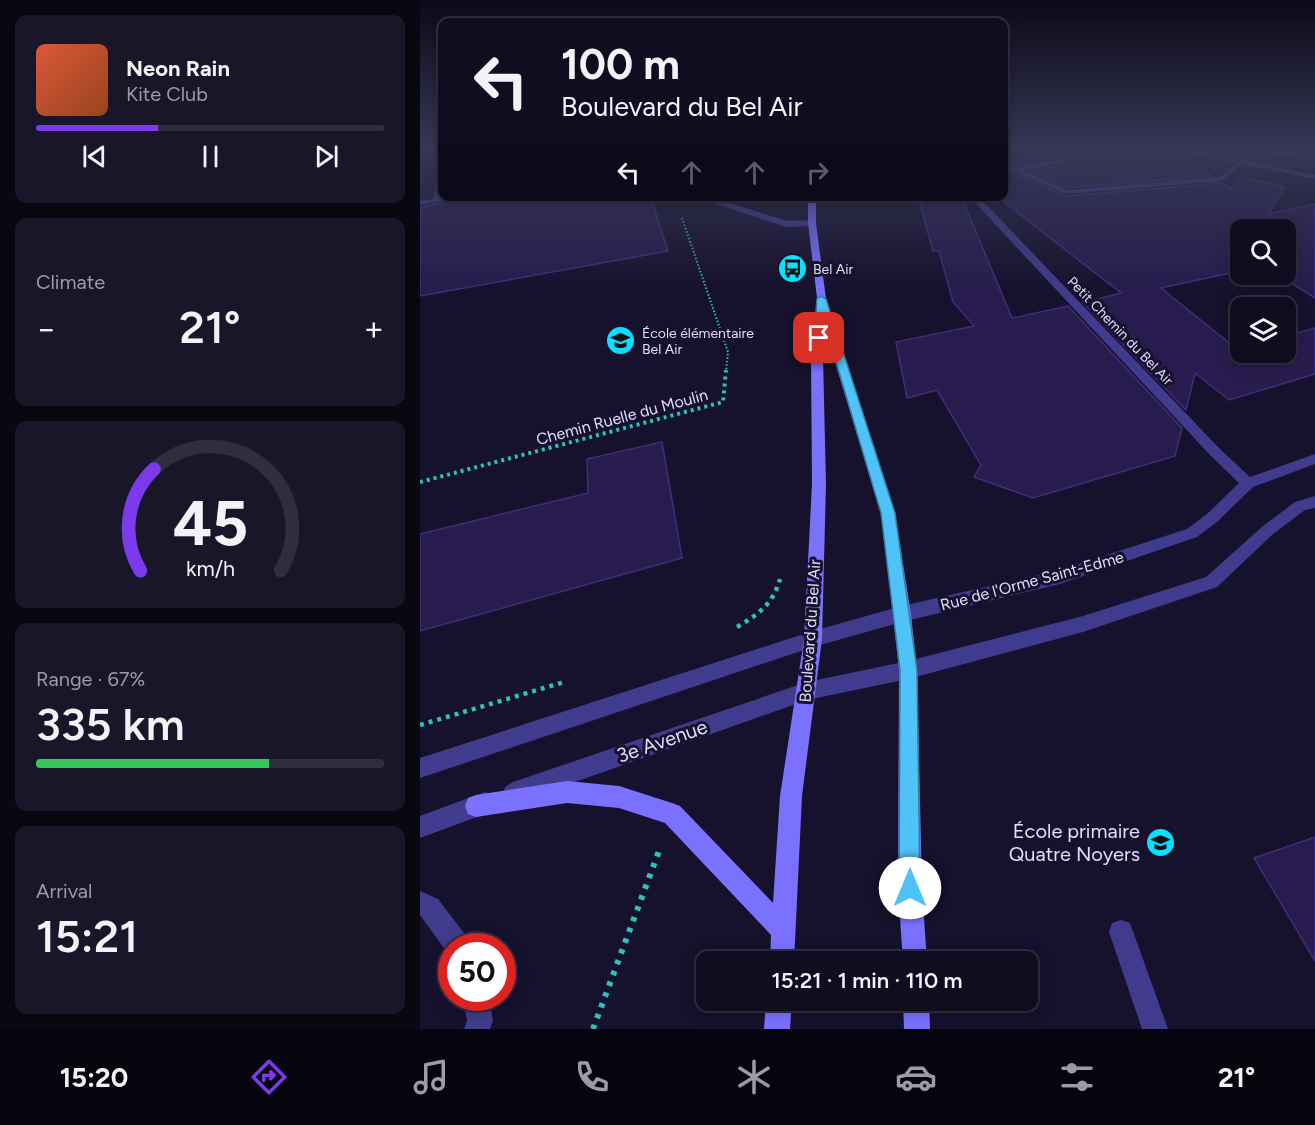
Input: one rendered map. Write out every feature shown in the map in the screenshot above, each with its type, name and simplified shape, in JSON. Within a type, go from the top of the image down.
[{"type":"main road","name":"Boulevard du Bel Air","points":[[812,201],[812,223],[821,299],[888,513],[902,614],[908,670],[910,888],[914,951]]},
{"type":"main road","name":"Boulevard du Bel Air","points":[[783,951],[791,796],[813,639],[819,484],[817,357],[821,299]]},
{"type":"main road","points":[[476,806],[567,792],[619,797],[672,814],[784,931]]},
{"type":"main road","points":[[777,1029],[778,1011]]},
{"type":"main road","points":[[916,1011],[917,1029]]},
{"type":"street","points":[[420,203],[437,201],[438,196]]},
{"type":"street","points":[[713,201],[786,224],[812,223]]},
{"type":"street","name":"Petit Chemin du Bel Air","points":[[978,201],[1226,464],[1248,483]]},
{"type":"street","name":"Rue de l'Orme Saint-Edme","points":[[902,614],[1060,577],[1192,534],[1248,483],[1315,459]]},
{"type":"street","points":[[908,670],[1083,624],[1211,582],[1268,530],[1300,506],[1315,502]]},
{"type":"street","points":[[420,768],[813,639],[902,614]]},
{"type":"street","name":"3e Avenue","points":[[420,827],[807,691],[908,670]]},
{"type":"street","points":[[420,903],[430,907],[449,933]]},
{"type":"street","points":[[1121,932],[1155,1029]]},
{"type":"street","points":[[477,1029],[480,1021],[478,1011]]},
{"type":"path","name":"Chemin Ruelle du Moulin","points":[[420,482],[723,402],[728,352],[679,210]]},
{"type":"path","points":[[731,630],[757,616],[772,602],[782,568]]},
{"type":"path","points":[[420,725],[569,681]]},
{"type":"path","points":[[593,1029],[672,814]]},
{"type":"building","points":[[1008,195],[1280,195],[1269,214],[1315,204],[1315,298],[1294,285],[1296,219],[1230,219],[1230,273],[1161,288],[1230,344],[1230,363],[1296,363],[1296,333],[1315,328],[1315,374],[1229,400],[1195,373],[1186,410],[1083,303],[1121,293],[1004,202],[1008,201]]},
{"type":"building","points":[[442,201],[652,201],[668,251],[420,296],[420,207]]},
{"type":"building","points":[[919,201],[963,201],[1012,318],[1068,306],[1182,428],[1175,456],[1033,498],[974,477],[981,465],[937,390],[907,398],[896,342],[974,326],[953,302],[939,251],[933,251]]},
{"type":"building","points":[[662,442],[682,558],[420,631],[420,534],[588,493],[587,459]]},
{"type":"building","points":[[1315,837],[1315,961],[1254,858]]},
{"type":"place","name":"Bel Air","points":[[792,269]]},
{"type":"place","name":"École élémentaire Bel Air","points":[[621,341]]},
{"type":"place","name":"École primaire Quatre Noyers","points":[[1161,842]]},
{"type":"route","points":[[819,338],[821,299],[888,513],[908,670],[910,888]]}]
